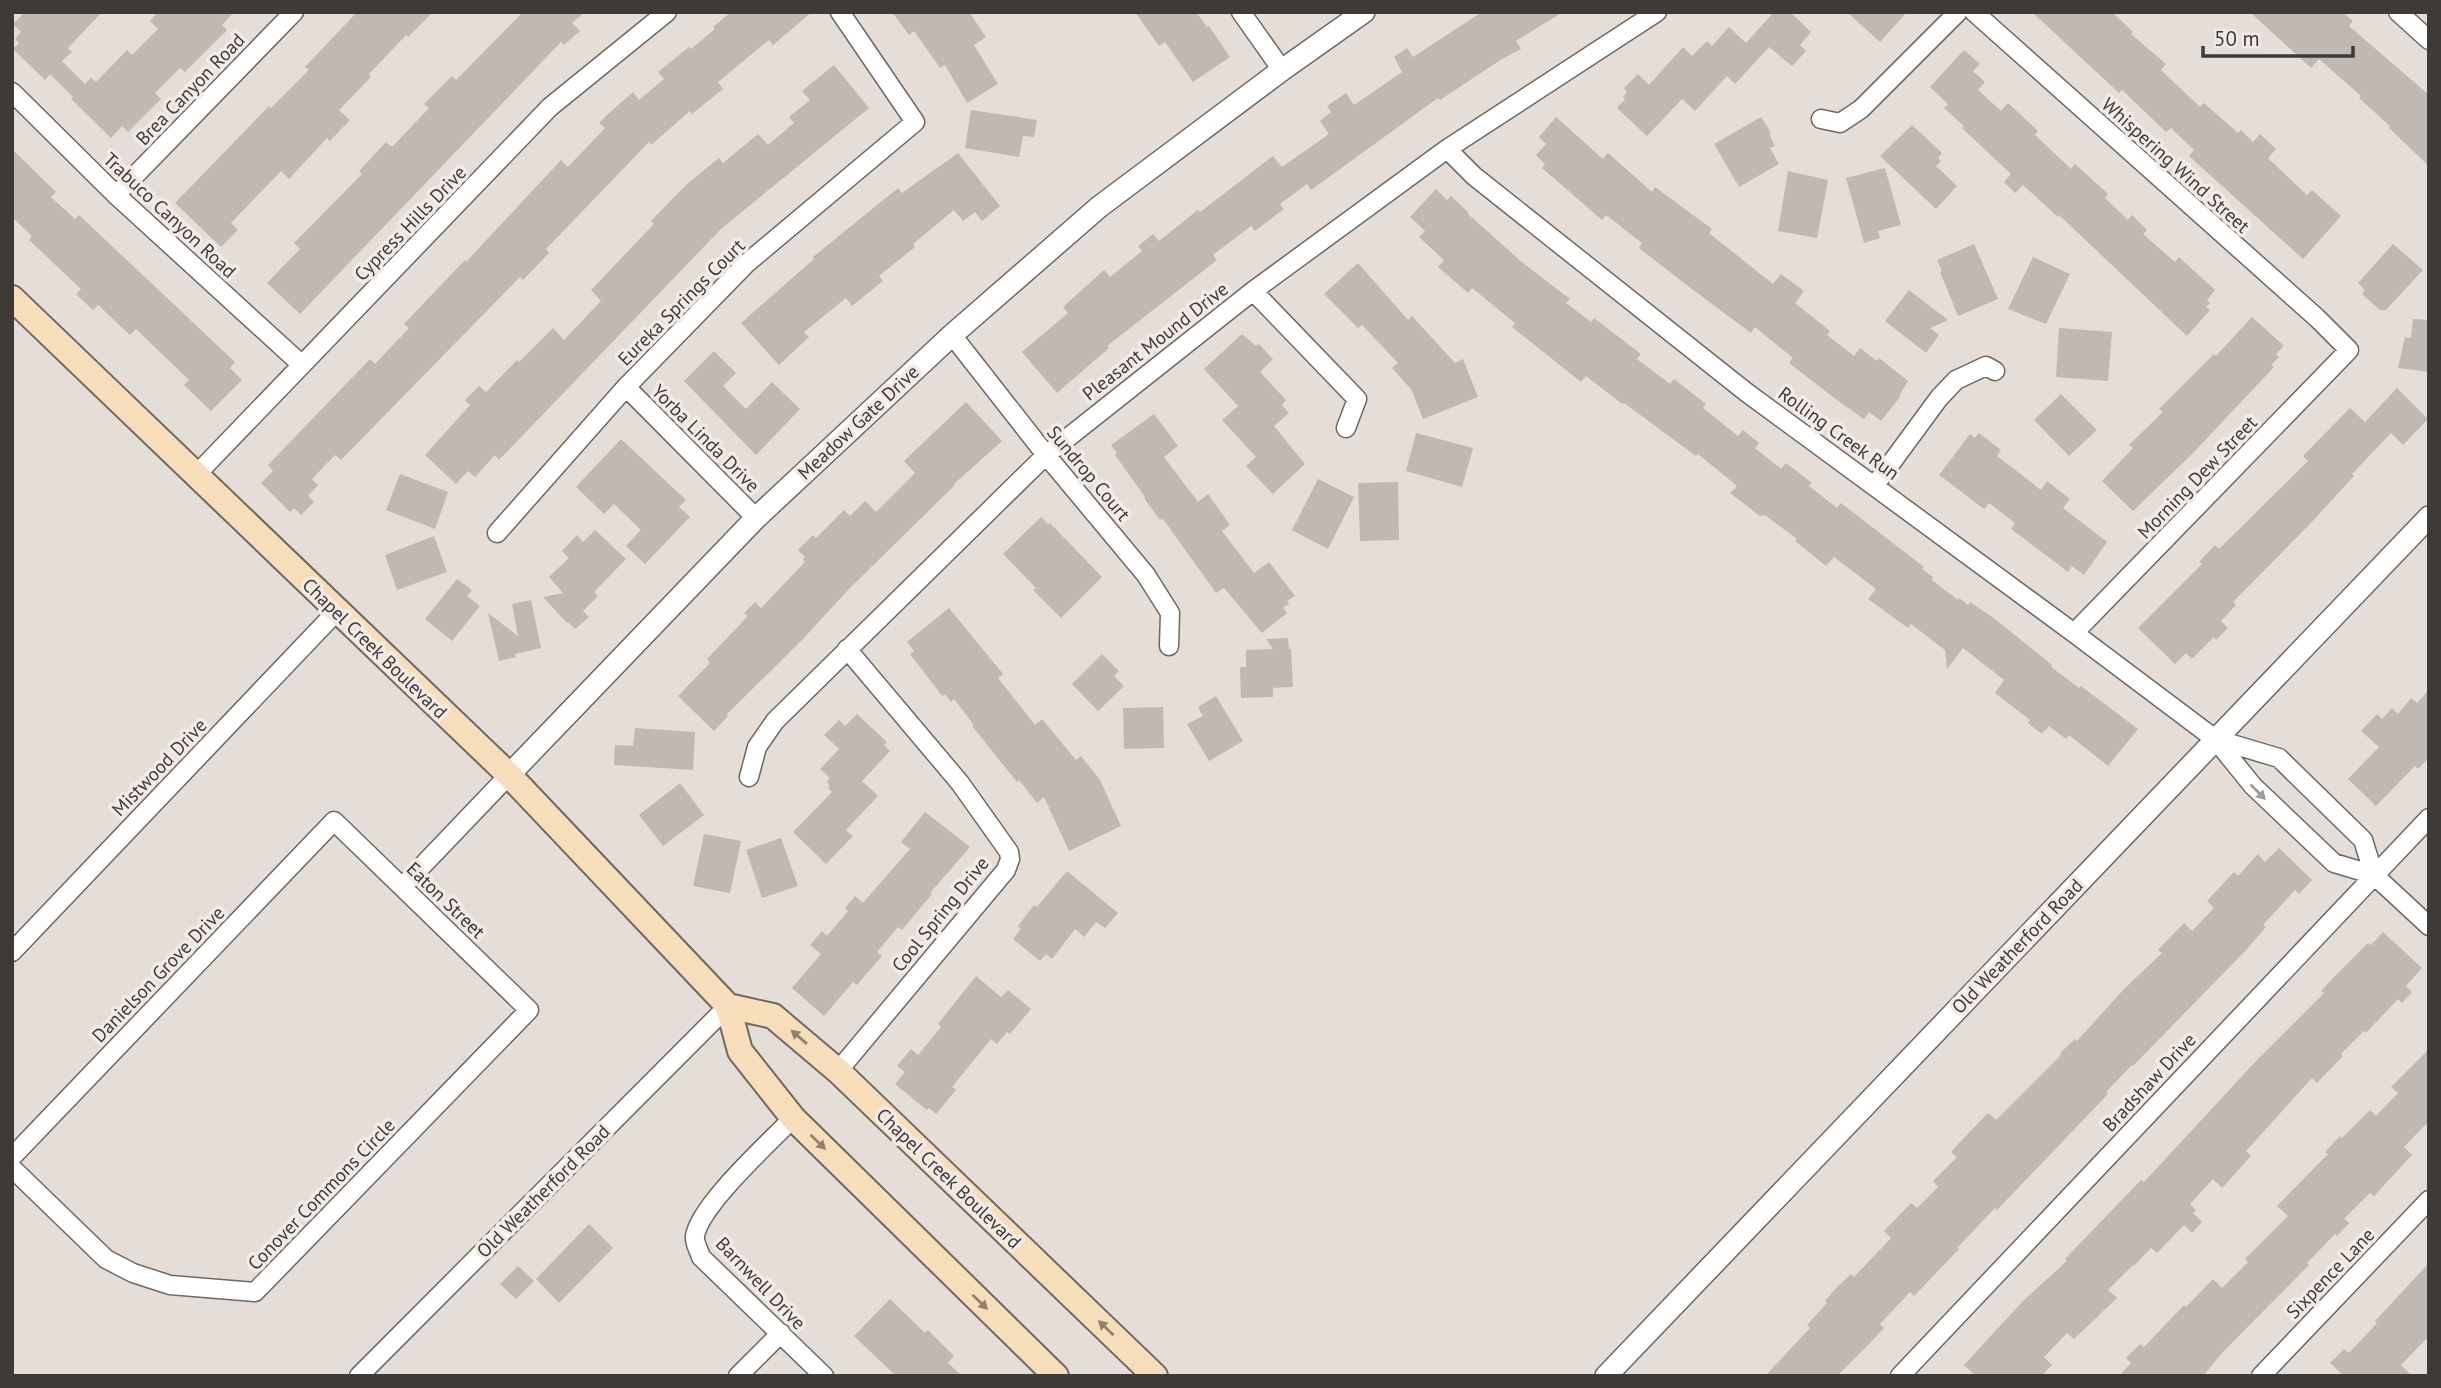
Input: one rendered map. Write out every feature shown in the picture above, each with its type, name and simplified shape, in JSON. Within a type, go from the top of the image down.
[{"type":"main road","name":"Chapel Creek Boulevard","points":[[12,298],[509,775],[728,1006],[740,1051],[793,1118],[1056,1376]]},
{"type":"main road","name":"Chapel Creek Boulevard","points":[[728,1006],[773,1016],[838,1071],[1155,1376]]},
{"type":"street","name":"Brea Canyon Road","points":[[116,195],[294,12]]},
{"type":"street","name":"Cypress Hills Drive","points":[[195,476],[550,107],[667,12]]},
{"type":"street","name":"Eureka Springs Court","points":[[496,533],[626,387],[747,262],[915,122],[840,12]]},
{"type":"street","points":[[1241,12],[1282,70]]},
{"type":"street","name":"Meadow Gate Drive","points":[[402,887],[755,518],[952,335],[1099,207],[1364,12]]},
{"type":"street","name":"Pleasant Mound Drive","points":[[749,777],[757,747],[775,721],[1046,455],[1253,291],[1447,149],[1657,12]]},
{"type":"street","points":[[1821,120],[1840,123],[1861,110],[1958,12]]},
{"type":"street","name":"Whispering Wind Street","points":[[1973,12],[2317,318],[2349,350]]},
{"type":"street","points":[[2398,12],[2429,40]]},
{"type":"street","name":"Trabuco Canyon Road","points":[[12,92],[116,195],[302,365]]},
{"type":"street","name":"Rolling Creek Run","points":[[1447,149],[1474,176],[1647,315],[2215,739]]},
{"type":"street","points":[[1253,291],[1357,398],[1346,428]]},
{"type":"street","name":"Sundrop Court","points":[[952,335],[1046,455],[1146,575],[1170,613],[1169,646]]},
{"type":"street","name":"Morning Dew Street","points":[[2074,633],[2349,350]]},
{"type":"street","points":[[1875,485],[1939,398],[1956,380],[1986,366],[1995,370]]},
{"type":"street","name":"Yorba Linda Drive","points":[[626,387],[755,518]]},
{"type":"street","name":"Old Weatherford Road","points":[[1606,1376],[2429,517]]},
{"type":"street","name":"Mistwood Drive","points":[[12,952],[337,611]]},
{"type":"street","name":"Cool Spring Drive","points":[[838,1071],[1006,870],[1010,859],[1009,852],[960,783],[847,649]]},
{"type":"street","points":[[2215,739],[2252,786],[2334,863],[2374,875],[2429,926]]},
{"type":"street","points":[[2215,739],[2279,758],[2363,840],[2374,875]]},
{"type":"street","name":"Bradshaw Drive","points":[[1900,1376],[2429,818]]},
{"type":"street","name":"Eaton Street","points":[[334,821],[528,1010]]},
{"type":"street","name":"Danielson Grove Drive","points":[[12,1157],[334,821]]},
{"type":"street","name":"Old Weatherford Road","points":[[359,1376],[728,1006]]},
{"type":"street","name":"Conover Commons Circle","points":[[12,1168],[106,1259],[133,1273],[170,1284],[255,1292],[528,1010]]},
{"type":"street","name":"Barnwell Drive","points":[[793,1118],[711,1203],[699,1223],[695,1239],[701,1256],[824,1376]]},
{"type":"street","name":"Sixpence Lane","points":[[2261,1376],[2429,1200]]},
{"type":"street","points":[[738,1376],[780,1334]]},
{"type":"building","points":[[25,12],[102,12],[68,48],[72,52],[62,61],[85,84],[91,78],[96,82],[127,50],[132,55],[158,29],[150,21],[158,12],[234,12],[222,25],[227,30],[185,72],[180,68],[155,93],[161,99],[128,132],[122,126],[111,138],[50,74],[45,80],[13,49],[19,43],[15,39],[21,32],[13,24]]},
{"type":"building","points":[[357,12],[433,12],[408,37],[406,35],[339,110],[350,120],[330,141],[327,138],[289,179],[281,171],[231,223],[238,230],[221,247],[175,203],[269,106],[271,108],[309,70],[305,67]]},
{"type":"building","points":[[523,12],[585,12],[572,23],[580,31],[564,45],[561,42],[300,314],[267,283],[300,249],[294,243],[362,174],[359,171],[386,142],[392,147],[429,108],[424,104],[452,76],[456,80]]},
{"type":"building","points":[[731,12],[812,12],[773,45],[769,40],[718,82],[723,89],[692,114],[690,111],[651,145],[649,142],[546,249],[549,253],[523,280],[520,277],[341,460],[335,455],[312,479],[318,485],[308,496],[314,502],[301,515],[294,508],[290,512],[261,483],[273,471],[268,465],[370,359],[375,364],[409,328],[404,324],[561,160],[568,167],[605,128],[599,123],[607,115],[633,92],[639,100],[664,79],[658,72],[689,47],[691,49]]},
{"type":"building","points":[[892,12],[969,12],[986,37],[974,45],[998,84],[967,103],[945,65],[940,68],[914,31],[909,35]]},
{"type":"building","points":[[1135,12],[1196,12],[1230,57],[1193,82],[1165,42],[1159,46]]},
{"type":"building","points":[[1482,12],[1563,12],[1516,41],[1521,49],[1440,100],[1438,98],[1311,190],[1307,184],[1280,204],[1284,209],[1255,231],[1251,226],[1213,255],[1217,260],[1107,346],[1109,348],[1057,393],[1022,352],[1068,313],[1063,307],[1104,270],[1110,277],[1142,251],[1138,246],[1153,234],[1159,241],[1273,156],[1282,167],[1329,134],[1320,121],[1331,112],[1327,106],[1346,93],[1354,105],[1402,72],[1394,57],[1407,48],[1413,57]]},
{"type":"building","points":[[1774,12],[1790,12],[1811,32],[1800,45],[1806,51],[1792,66],[1769,47],[1735,84],[1727,76],[1695,111],[1682,99],[1647,136],[1617,108],[1625,99],[1623,97],[1627,92],[1624,88],[1638,74],[1649,85],[1683,47],[1692,56],[1707,41],[1712,46],[1729,27],[1746,43]]},
{"type":"building","points":[[1847,12],[1907,12],[1880,42]]},
{"type":"building","points":[[2032,12],[2112,12],[2133,32],[2131,34],[2166,64],[2161,70],[2200,107],[2204,103],[2238,133],[2241,130],[2253,142],[2260,134],[2276,149],[2268,158],[2307,195],[2312,190],[2341,216],[2303,259],[2189,156],[2194,150],[2171,128],[2166,132],[2122,90],[2119,93]]},
{"type":"building","points":[[2250,12],[2342,12],[2353,21],[2349,26],[2429,95],[2429,166],[2359,98],[2361,96],[2319,59],[2311,68]]},
{"type":"building","points":[[1964,50],[1980,64],[1973,71],[1985,82],[1978,90],[2001,111],[2008,103],[2038,131],[2035,135],[2071,169],[2075,164],[2108,194],[2105,198],[2128,220],[2132,215],[2147,230],[2143,234],[2175,262],[2179,257],[2215,290],[2207,300],[2210,303],[2206,307],[2210,310],[2187,336],[2059,215],[2058,217],[2023,185],[2015,193],[2004,182],[2011,174],[1944,108],[1948,104],[1930,87]]},
{"type":"building","points":[[834,65],[869,108],[721,229],[499,460],[495,455],[475,477],[468,471],[456,484],[425,455],[470,405],[465,400],[479,386],[486,392],[553,328],[564,340],[601,301],[591,290],[654,224],[651,221],[687,184],[719,158],[723,163],[758,134],[768,145],[794,123],[789,117],[810,100],[802,91]]},
{"type":"building","points":[[971,110],[1037,120],[1034,137],[1023,136],[1019,157],[965,148]]},
{"type":"building","points":[[1556,117],[1603,159],[1608,153],[1652,192],[1655,187],[1712,229],[1709,233],[1773,284],[1781,274],[1804,291],[1795,303],[1830,331],[1827,335],[1854,356],[1860,348],[1877,361],[1879,358],[1908,381],[1900,397],[1881,421],[1869,412],[1864,419],[1837,400],[1789,363],[1793,358],[1755,327],[1751,333],[1688,286],[1639,248],[1642,243],[1606,215],[1602,220],[1542,168],[1545,164],[1536,155],[1546,144],[1539,137]]},
{"type":"building","points":[[1761,117],[1771,133],[1769,134],[1775,146],[1770,148],[1779,164],[1739,187],[1714,144]]},
{"type":"building","points":[[1912,125],[1942,153],[1938,158],[1941,161],[1936,166],[1957,186],[1936,209],[1880,156]]},
{"type":"building","points":[[12,149],[56,192],[51,197],[75,219],[79,215],[235,362],[230,368],[242,380],[211,411],[184,385],[189,380],[136,329],[130,335],[98,305],[93,310],[76,294],[81,289],[29,240],[32,236],[12,217]]},
{"type":"building","points":[[958,153],[1000,206],[982,221],[975,212],[963,221],[954,210],[879,276],[883,281],[852,306],[846,298],[804,332],[809,337],[779,365],[741,323],[814,259],[813,257],[898,188],[902,193]]},
{"type":"building","points":[[1885,168],[1901,225],[1878,231],[1880,238],[1864,243],[1846,178]]},
{"type":"building","points":[[1788,171],[1828,180],[1817,238],[1778,231]]},
{"type":"building","points":[[1436,189],[1447,200],[1451,196],[1523,263],[1570,299],[1566,303],[1591,322],[1594,318],[1641,354],[1637,359],[1670,384],[1674,379],[1706,404],[1703,408],[1738,436],[1743,430],[1759,443],[1755,448],[1781,469],[1786,463],[1812,483],[1809,486],[1837,508],[1841,503],[1924,567],[1922,569],[1933,577],[1932,580],[1958,600],[1959,598],[1968,605],[1970,602],[1995,619],[2052,665],[2051,667],[2138,729],[2108,766],[2069,735],[2066,739],[2049,726],[2042,734],[2028,723],[2030,720],[1995,693],[2004,680],[1963,648],[1947,669],[1945,650],[1911,624],[1908,628],[1868,599],[1876,589],[1834,557],[1826,566],[1795,541],[1797,539],[1730,493],[1737,486],[1698,454],[1696,456],[1586,376],[1581,382],[1512,327],[1515,323],[1472,288],[1468,293],[1438,267],[1444,260],[1419,237],[1425,231],[1410,217]]},
{"type":"building","points":[[1974,244],[1998,299],[1958,316],[1937,260]]},
{"type":"building","points":[[2393,244],[2423,270],[2386,310],[2380,310],[2362,294],[2365,290],[2358,283]]},
{"type":"building","points":[[2033,257],[2070,274],[2046,324],[2008,309]]},
{"type":"building","points":[[1358,263],[1408,320],[1412,316],[1455,363],[1463,359],[1478,397],[1423,419],[1411,389],[1392,368],[1398,363],[1362,325],[1358,328],[1324,294]]},
{"type":"building","points":[[1909,290],[1948,320],[1930,328],[1939,335],[1926,353],[1885,321]]},
{"type":"building","points":[[2252,317],[2284,346],[2276,354],[2279,357],[2271,365],[2274,367],[2193,453],[2133,511],[2102,481],[2133,448],[2129,445],[2163,412],[2159,409],[2214,354],[2216,356]]},
{"type":"building","points":[[2413,319],[2429,320],[2429,372],[2398,368],[2405,337],[2411,338]]},
{"type":"building","points":[[2059,328],[2112,332],[2108,381],[2056,377]]},
{"type":"building","points":[[1242,334],[1256,346],[1259,344],[1273,359],[1260,372],[1286,400],[1282,405],[1289,413],[1274,426],[1305,464],[1273,494],[1246,466],[1256,457],[1222,420],[1238,406],[1204,369]]},
{"type":"building","points":[[714,351],[736,373],[723,386],[746,409],[772,382],[800,409],[756,455],[684,381]]},
{"type":"building","points":[[2397,388],[2428,419],[2403,445],[2391,433],[2308,526],[2233,602],[2236,605],[2221,621],[2228,628],[2216,640],[2214,637],[2192,659],[2186,653],[2175,664],[2138,628],[2202,564],[2199,562],[2215,545],[2219,549],[2308,461],[2303,456],[2350,408],[2365,422]]},
{"type":"building","points":[[2061,394],[2097,430],[2069,456],[2034,420]]},
{"type":"building","points":[[966,402],[1002,441],[954,484],[850,588],[727,714],[714,731],[678,696],[710,663],[707,659],[748,616],[744,613],[755,602],[761,608],[805,562],[805,557],[798,550],[813,535],[816,538],[844,510],[850,516],[865,501],[876,512],[915,473],[904,461]]},
{"type":"building","points":[[1154,414],[1178,446],[1164,457],[1198,502],[1208,494],[1230,525],[1222,531],[1254,573],[1269,562],[1295,596],[1287,601],[1289,604],[1283,608],[1287,613],[1262,633],[1224,588],[1216,593],[1115,455],[1117,453],[1111,445]]},
{"type":"building","points":[[1416,433],[1473,448],[1462,487],[1406,471]]},
{"type":"building","points":[[1979,433],[2001,450],[1997,456],[2041,490],[2047,481],[2070,499],[2063,508],[2107,542],[2084,575],[2072,566],[2068,572],[2011,529],[2015,523],[1989,503],[1984,509],[1939,475],[1970,434],[1975,438]]},
{"type":"building","points":[[621,439],[686,500],[679,507],[690,517],[645,564],[626,546],[641,530],[614,504],[604,514],[576,487]]},
{"type":"building","points":[[400,474],[448,492],[435,529],[386,510]]},
{"type":"building","points":[[1318,479],[1354,497],[1328,549],[1292,530]]},
{"type":"building","points":[[1398,482],[1399,540],[1360,541],[1358,483]]},
{"type":"building","points":[[1041,517],[1102,577],[1061,618],[1003,554]]},
{"type":"building","points":[[595,530],[626,559],[594,592],[598,596],[583,611],[589,617],[575,629],[543,597],[563,593],[549,577],[569,558],[562,551],[577,535],[583,542]]},
{"type":"building","points":[[434,536],[447,572],[397,590],[385,555]]},
{"type":"building","points":[[457,579],[472,590],[467,596],[480,606],[452,641],[425,619]]},
{"type":"building","points":[[531,600],[541,648],[499,661],[488,613],[518,636],[512,604]]},
{"type":"building","points":[[949,608],[1003,674],[998,678],[1035,725],[1042,719],[1076,760],[1081,756],[1100,780],[1121,826],[1069,851],[1044,797],[1037,803],[972,726],[974,725],[954,699],[951,702],[945,694],[942,696],[910,654],[914,651],[907,642]]},
{"type":"building","points":[[1288,638],[1293,687],[1273,688],[1273,697],[1241,698],[1240,667],[1246,667],[1246,650],[1273,649],[1266,639]]},
{"type":"building","points":[[1102,654],[1119,671],[1114,676],[1124,686],[1098,711],[1072,684]]},
{"type":"building","points":[[2429,690],[2429,758],[2418,769],[2415,766],[2376,806],[2348,779],[2379,747],[2361,731],[2377,714],[2382,719],[2392,708],[2398,714],[2411,698],[2417,703]]},
{"type":"building","points":[[1216,696],[1243,741],[1209,761],[1187,724],[1203,716],[1198,707]]},
{"type":"building","points":[[1163,707],[1164,748],[1124,749],[1123,708]]},
{"type":"building","points":[[857,714],[887,742],[884,745],[890,751],[862,781],[878,796],[846,830],[853,836],[826,864],[793,832],[832,792],[827,782],[830,778],[820,769],[839,749],[824,735],[839,720],[845,726]]},
{"type":"building","points":[[635,728],[695,732],[693,770],[614,765],[615,745],[633,746]]},
{"type":"building","points":[[680,783],[704,815],[663,846],[639,815]]},
{"type":"building","points":[[925,812],[970,847],[902,930],[898,927],[877,952],[882,956],[857,985],[853,982],[824,1016],[792,988],[821,954],[810,945],[822,931],[827,936],[848,911],[845,908],[855,896],[863,903],[910,849],[901,842]]},
{"type":"building","points":[[704,834],[741,841],[730,893],[693,886]]},
{"type":"building","points":[[781,838],[798,886],[762,898],[746,850]]},
{"type":"building","points":[[2279,848],[2312,880],[2299,894],[2295,890],[2263,925],[2266,927],[2247,949],[2106,1092],[2108,1094],[1997,1210],[1995,1208],[1914,1296],[1910,1292],[1880,1324],[1884,1328],[1869,1344],[1837,1376],[1765,1376],[1810,1328],[1807,1325],[1837,1287],[1851,1274],[1854,1277],[1891,1238],[1884,1231],[1911,1203],[1917,1208],[1938,1187],[1933,1181],[1957,1157],[1951,1152],[1988,1113],[1996,1120],[2162,953],[2158,950],[2184,923],[2192,931],[2214,908],[2207,901],[2234,872],[2238,876],[2258,854],[2265,862]]},
{"type":"building","points":[[1067,871],[1118,913],[1105,928],[1096,922],[1084,937],[1075,929],[1052,959],[1046,954],[1040,961],[1013,939],[1021,929],[1018,926],[1034,905],[1037,907]]},
{"type":"building","points":[[2383,932],[2422,968],[2406,986],[2412,992],[2402,1003],[2398,999],[2366,1033],[2364,1031],[2317,1083],[2312,1078],[2246,1151],[2251,1156],[2222,1188],[2213,1179],[2190,1204],[2196,1210],[2193,1213],[2202,1222],[2192,1233],[2184,1225],[2157,1253],[2151,1248],[2133,1265],[2108,1290],[2117,1298],[2074,1339],[2067,1333],[2044,1357],[2052,1365],[2041,1376],[1976,1376],[1964,1365],[2023,1301],[2067,1261],[2065,1259],[2141,1180],[2144,1182],[2257,1060],[2324,993],[2321,991],[2333,978]]},
{"type":"building","points":[[976,976],[1001,997],[1008,990],[1031,1009],[1010,1034],[1007,1032],[997,1044],[991,1039],[952,1087],[956,1090],[936,1114],[895,1084],[905,1072],[897,1066],[911,1049],[918,1055],[941,1027],[938,1024]]},
{"type":"building","points":[[2429,1049],[2429,1121],[2404,1147],[2412,1155],[2374,1196],[2370,1193],[2344,1219],[2349,1223],[2337,1236],[2335,1234],[2307,1263],[2309,1265],[2222,1353],[2203,1376],[2119,1376],[2131,1363],[2126,1358],[2140,1344],[2144,1347],[2213,1279],[2222,1288],[2248,1262],[2245,1259],[2288,1216],[2277,1206],[2328,1154],[2325,1152],[2340,1136],[2342,1138],[2370,1110],[2376,1116],[2398,1093],[2391,1087]]},
{"type":"building","points":[[589,1224],[613,1248],[559,1303],[536,1279]]},
{"type":"building","points":[[2429,1263],[2429,1336],[2401,1365],[2412,1376],[2344,1376],[2330,1363],[2344,1349],[2349,1353]]},
{"type":"building","points":[[518,1266],[534,1281],[516,1299],[500,1284]]},
{"type":"building","points":[[890,1299],[925,1333],[928,1330],[954,1356],[948,1363],[962,1376],[896,1376],[854,1336]]}]
